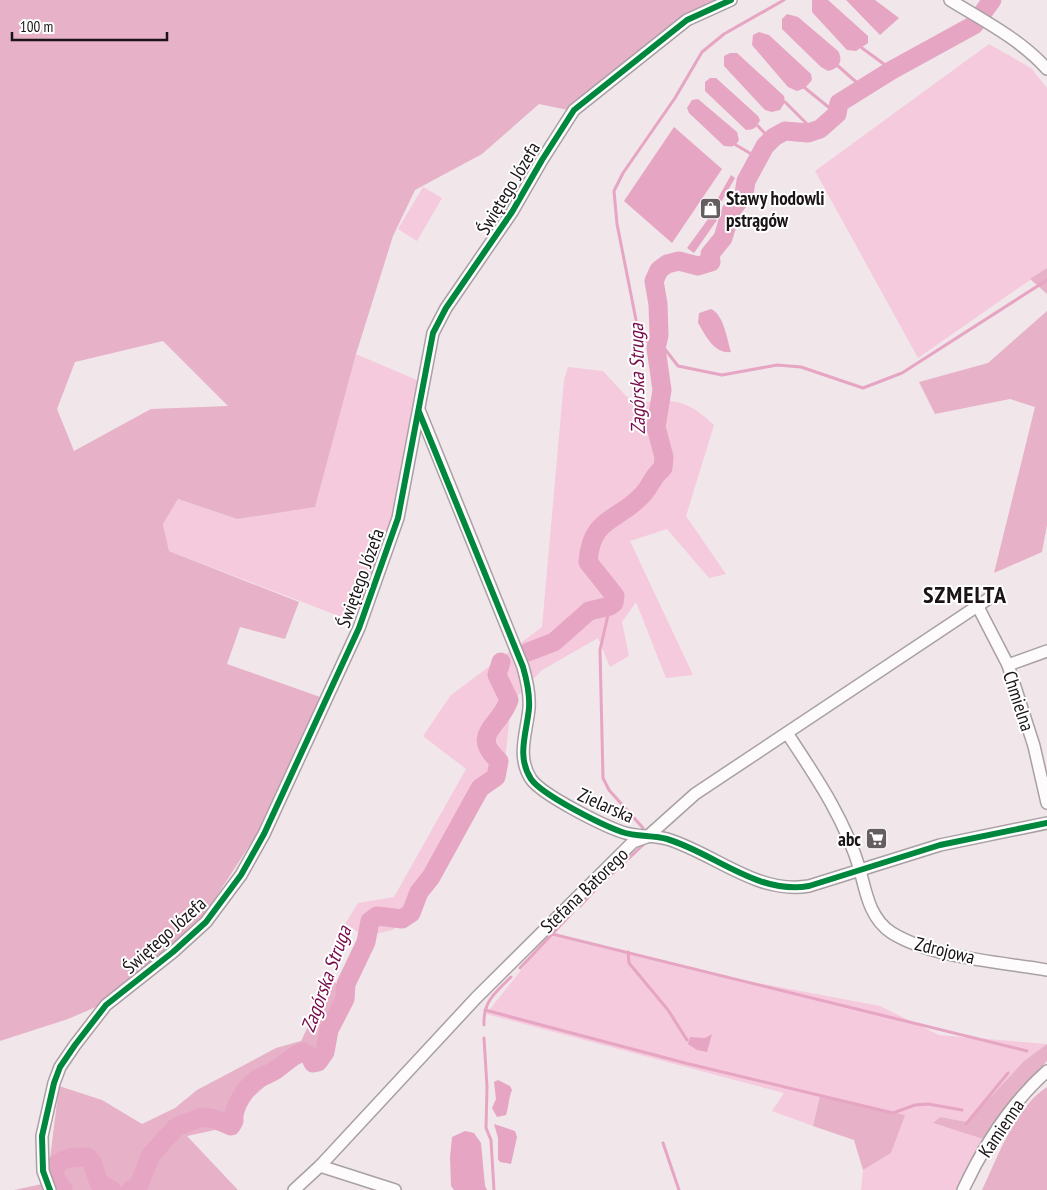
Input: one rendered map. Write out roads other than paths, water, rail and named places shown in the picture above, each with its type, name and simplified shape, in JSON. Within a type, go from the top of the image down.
[{"type":"street","name":"Świętego Józefa","points":[[50,1190],[43,1171],[42,1136],[54,1083],[60,1068],[75,1045],[106,1006],[173,952],[206,922],[241,875],[264,834],[358,628],[382,568],[398,518],[433,333],[446,308],[489,248],[574,110],[688,20],[731,0]]},
{"type":"street","points":[[950,0],[991,25],[1035,56],[1047,69]]},
{"type":"street","name":"Zielarska","points":[[419,412],[523,667],[529,689],[529,709],[522,744],[525,765],[531,779],[544,792],[622,833],[666,838],[776,887],[794,889],[809,886],[859,868],[940,844],[1047,823]]},
{"type":"street","name":"Stefana Batorego","points":[[294,1190],[320,1166],[428,1048],[561,911],[633,842],[647,837],[695,794],[994,595]]},
{"type":"street","name":"Chmielna","points":[[977,605],[1008,665],[1034,746],[1047,803]]},
{"type":"street","points":[[1008,665],[1047,651]]},
{"type":"street","name":"Zdrojowa","points":[[787,733],[833,804],[850,836],[869,904],[880,922],[891,932],[932,950],[1047,970]]},
{"type":"street","name":"Kamienna","points":[[963,1190],[988,1143],[1009,1112],[1047,1071]]},
{"type":"street","points":[[320,1166],[395,1190]]},
{"type":"waterway","name":"Zagórska Struga","points":[[784,0],[724,34],[702,52],[675,98],[623,173],[614,191],[617,224],[639,335],[656,348],[664,348],[678,366],[722,375],[777,365],[801,367],[863,388],[902,373],[1047,280]]},
{"type":"waterway","name":"Zagórska Struga","points":[[528,652],[554,642],[589,611],[610,606],[614,603],[615,596],[588,562],[590,547],[601,527],[635,502],[663,468],[664,457],[656,427],[662,390],[656,348],[659,335],[658,304],[654,281],[659,270],[667,264],[679,261],[698,266],[711,262],[710,254],[723,238],[731,211],[744,194],[746,181],[765,146],[774,137],[785,131],[808,133],[820,129],[837,114],[839,103],[892,70],[974,25],[992,0]]},
{"type":"waterway","points":[[862,48],[892,70]]},
{"type":"waterway","points":[[838,66],[863,88]]},
{"type":"waterway","points":[[805,88],[837,114]]},
{"type":"waterway","points":[[785,102],[814,131]]},
{"type":"waterway","points":[[758,126],[771,140]]},
{"type":"waterway","points":[[736,145],[758,158]]},
{"type":"waterway","points":[[610,606],[600,650],[603,778],[609,790],[643,828]]},
{"type":"waterway","name":"Zagórska Struga","points":[[131,1190],[138,1187],[151,1155],[176,1127],[202,1117],[215,1119],[231,1126],[240,1098],[256,1080],[275,1071],[292,1057],[303,1052],[310,1056],[313,1063],[318,1062],[325,1052],[329,1030],[345,999],[346,984],[366,942],[370,921],[377,916],[402,919],[411,913],[419,892],[431,877],[480,788],[496,777],[499,761],[490,752],[487,737],[509,700],[497,675],[501,662]]},
{"type":"waterway","points":[[601,884],[643,845]]},
{"type":"waterway","points":[[580,906],[597,888]]},
{"type":"waterway","points":[[520,968],[573,912]]},
{"type":"waterway","points":[[552,934],[1027,1051]]},
{"type":"waterway","points":[[628,952],[629,963],[668,1010],[687,1040]]},
{"type":"waterway","points":[[484,1025],[488,1003],[511,977]]},
{"type":"waterway","points":[[485,1010],[685,1063],[893,1113],[915,1105],[928,1104],[962,1110]]},
{"type":"waterway","points":[[484,1038],[487,1087],[486,1128],[491,1140],[494,1190]]},
{"type":"waterway","points":[[966,1124],[1008,1073]]},
{"type":"waterway","points":[[663,1143],[679,1190]]},
{"type":"waterway","name":"Zagórska Struga","points":[[63,1190],[54,1175],[56,1165],[63,1160],[78,1157],[87,1157],[92,1162],[99,1183],[112,1190]]},
{"type":"place","name":"Stawy hodowli pstrągów","points":[[710,209]]},
{"type":"place","name":"abc","points":[[877,839]]},
{"type":"district","name":"SZMELTA","points":[[965,595]]}]
